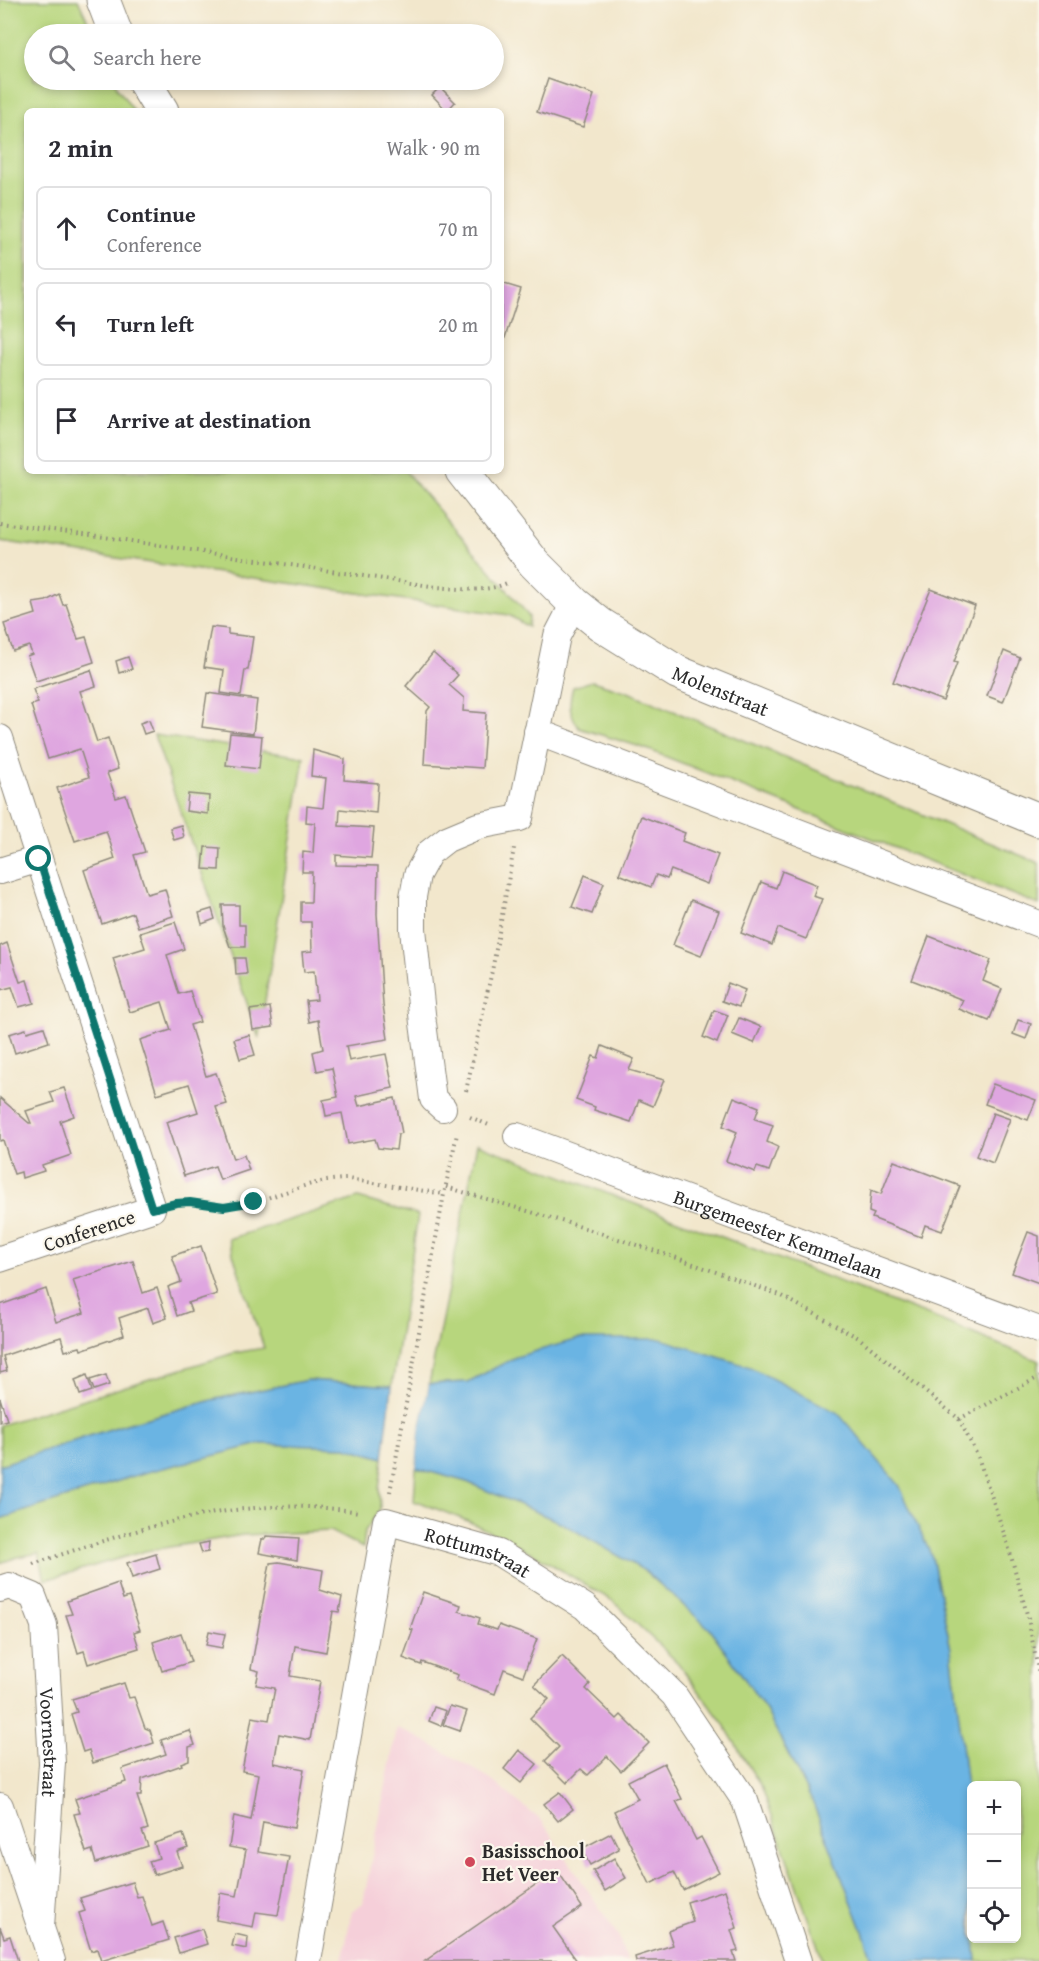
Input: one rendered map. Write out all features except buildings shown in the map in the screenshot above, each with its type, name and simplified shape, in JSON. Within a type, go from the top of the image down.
[{"type":"street","points":[[103,0],[112,24]]},
{"type":"street","points":[[149,90],[160,108]]},
{"type":"street","name":"Molenstraat","points":[[464,474],[534,563],[574,603],[600,624],[677,672],[1039,820]]},
{"type":"street","points":[[455,1112],[433,1099],[413,929],[413,897],[417,875],[429,854],[447,839],[478,826],[520,818],[557,636],[574,603]]},
{"type":"street","points":[[537,732],[1039,924]]},
{"type":"street","name":"Conference","points":[[0,738],[152,1209],[0,1259]]},
{"type":"street","points":[[0,871],[39,859]]},
{"type":"street","name":"Burgemeester Kemmelaan","points":[[517,1136],[1039,1330]]},
{"type":"street","points":[[308,1961],[386,1521]]},
{"type":"street","name":"Rottumstraat","points":[[386,1521],[499,1553],[585,1606],[674,1695],[745,1801],[798,1961]]},
{"type":"street","name":"Voornestraat","points":[[0,1589],[9,1586],[33,1596],[45,1625],[52,1764],[41,1928]]},
{"type":"street","name":"Voornestraat","points":[[0,1806],[52,1961]]},
{"type":"path","points":[[0,523],[91,534],[457,589],[495,588],[516,579],[534,563]]},
{"type":"path","points":[[392,1480],[444,1194],[455,1112],[493,966],[520,818]]},
{"type":"path","points":[[152,1209],[190,1202],[224,1207],[240,1205],[333,1179],[348,1179],[444,1194]]},
{"type":"path","points":[[445,1187],[654,1250],[780,1295],[859,1338],[959,1419],[978,1457],[1008,1545],[1028,1618],[1039,1675]]},
{"type":"path","points":[[959,1419],[1039,1377]]},
{"type":"path","points":[[28,1565],[135,1530],[182,1518],[231,1510],[280,1506],[338,1509],[373,1514],[386,1521]]},
{"type":"shaded area","name":"Basisschool Het Veer","points":[[397,1728],[411,1733],[486,1776],[542,1821],[619,1937],[627,1961],[342,1961],[352,1911],[363,1903]]},
{"type":"green space","points":[[0,0],[78,0],[89,24],[24,24],[24,90],[119,90],[132,108],[24,108],[24,474],[408,474],[520,605],[529,617],[528,627],[509,615],[0,541]]},
{"type":"green space","points":[[592,681],[628,692],[1039,863],[1039,905],[644,748],[579,728],[570,708],[573,687]]},
{"type":"green space","points":[[154,735],[304,757],[259,1038]]},
{"type":"green space","points":[[477,1144],[930,1316],[1039,1361],[1039,1961],[976,1961],[974,1943],[1021,1943],[1021,1781],[967,1781],[967,1801],[951,1649],[932,1557],[516,1357],[468,1382],[429,1384]]},
{"type":"green space","points":[[358,1198],[418,1215],[392,1386],[308,1380],[216,1399],[126,1424],[0,1465],[0,1425],[234,1353],[264,1348],[228,1239]]},
{"type":"green space","points":[[260,1444],[346,1447],[383,1458],[379,1489],[380,1509],[365,1531],[363,1548],[330,1531],[243,1535],[145,1551],[45,1580],[39,1553],[0,1563],[0,1519],[143,1473]]},
{"type":"green space","points":[[416,1468],[467,1482],[564,1524],[645,1571],[710,1629],[765,1708],[813,1803],[873,1961],[823,1961],[763,1790],[723,1723],[678,1663],[613,1601],[534,1554],[470,1522],[414,1502]]},
{"type":"water","points":[[578,1339],[661,1339],[750,1367],[838,1413],[899,1485],[932,1557],[951,1649],[966,1779],[967,1943],[974,1943],[976,1961],[873,1961],[813,1803],[765,1708],[710,1629],[645,1571],[564,1524],[467,1482],[416,1468],[419,1432],[429,1384],[468,1382],[516,1357]]},
{"type":"water","points":[[308,1380],[392,1386],[383,1458],[346,1447],[260,1444],[143,1473],[0,1519],[0,1465],[126,1424],[216,1399]]},
{"type":"pier","points":[[429,1384],[419,1432],[416,1468],[413,1467],[416,1432],[426,1385]]},
{"type":"place","name":"Basisschool Het Veer","points":[[470,1862]]},
{"type":"route","points":[[39,859],[152,1209],[190,1202],[224,1207],[254,1202]]}]
